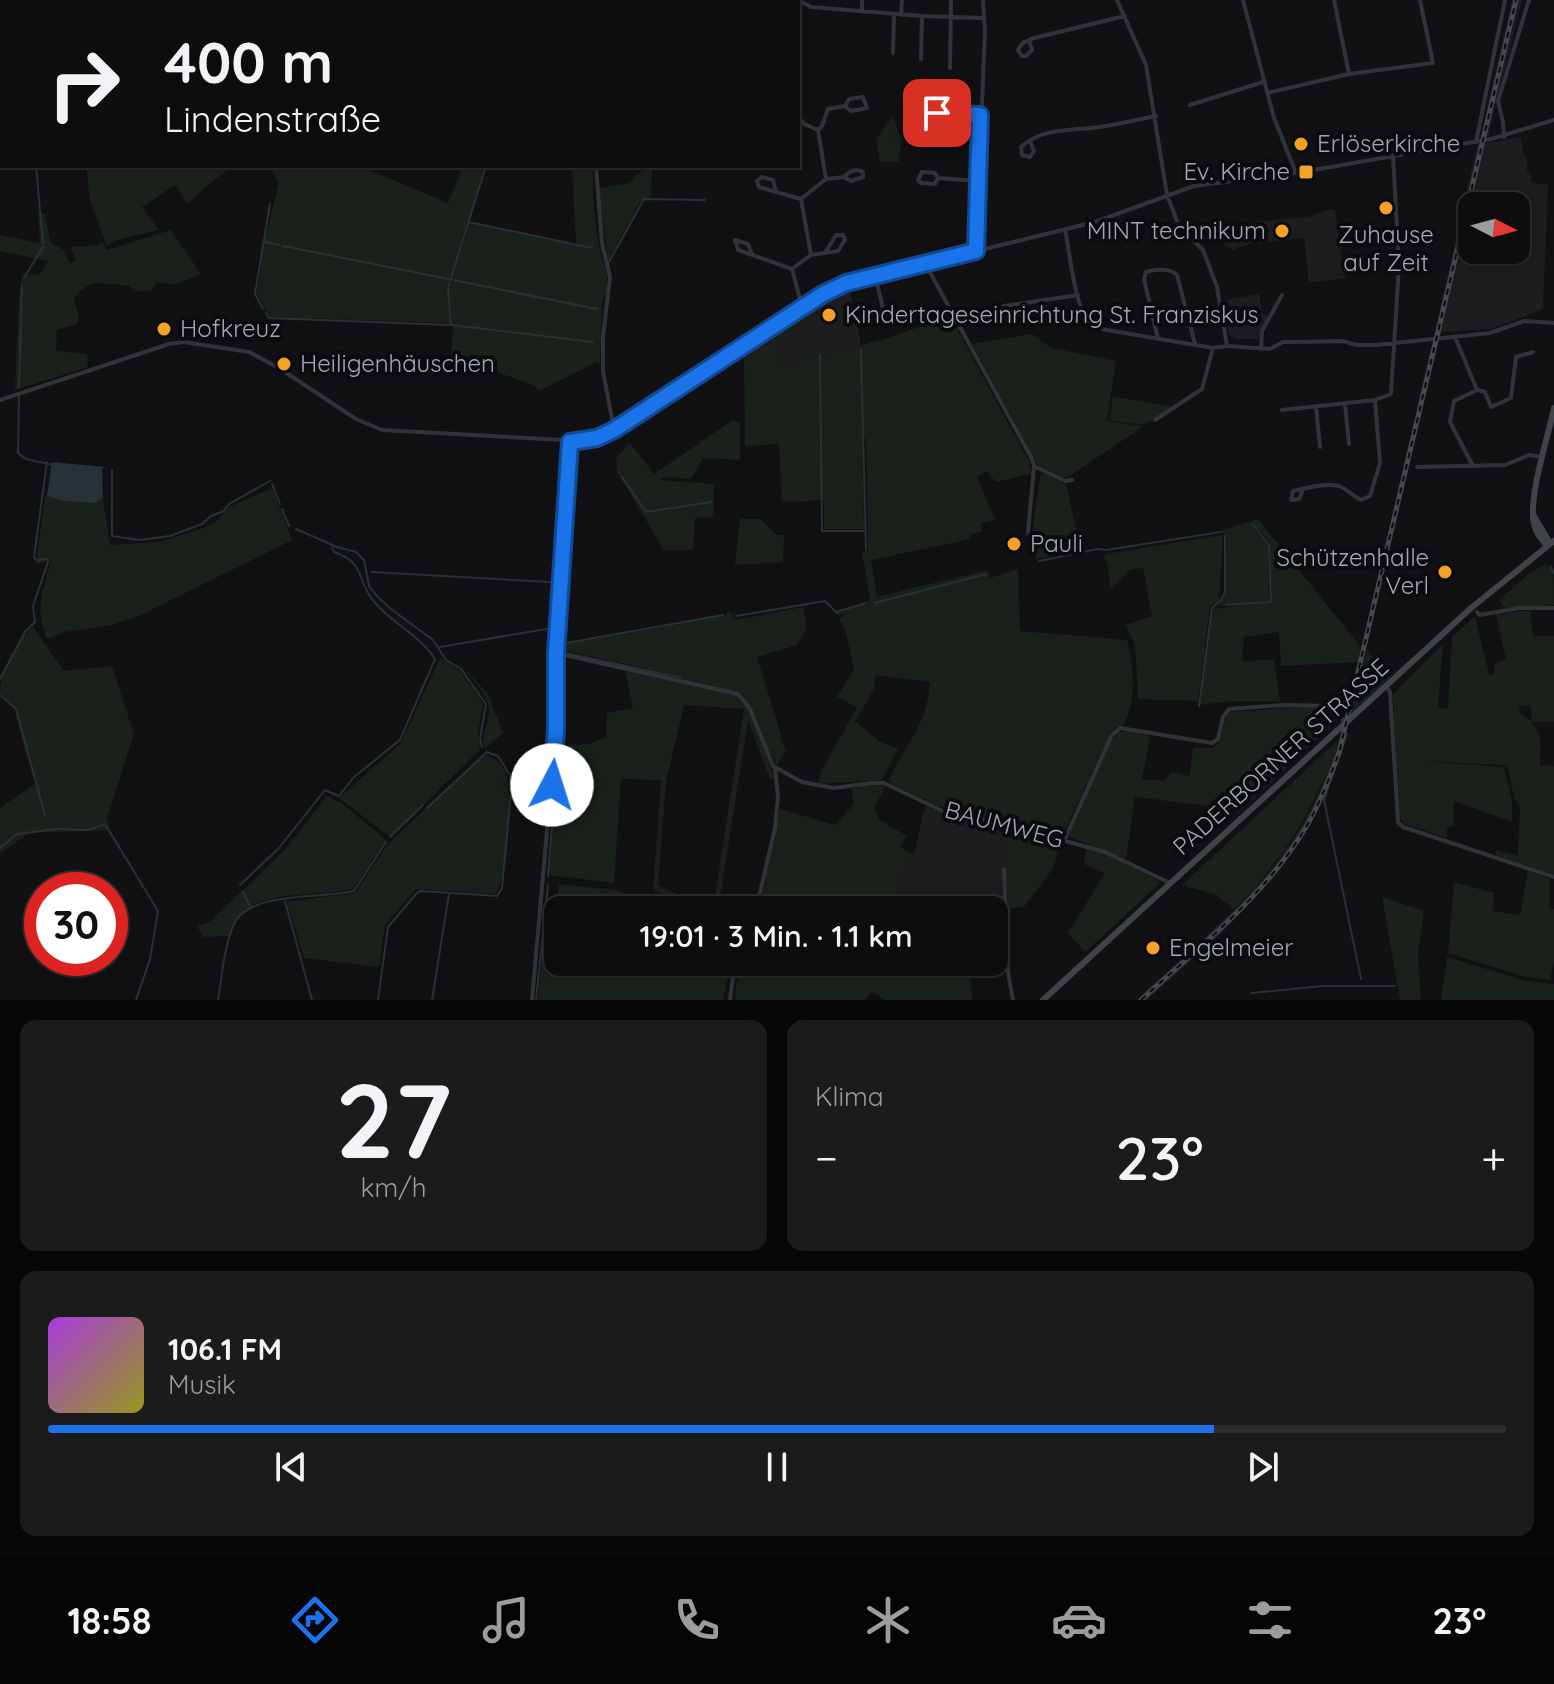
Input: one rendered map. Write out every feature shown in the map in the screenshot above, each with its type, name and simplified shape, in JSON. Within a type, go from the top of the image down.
[{"type":"main road","name":"PADERBORNER STRASSE","points":[[1043,1000],[1489,592],[1550,543],[1537,533],[1533,512],[1554,408]]},
{"type":"street","points":[[862,0],[862,12]]},
{"type":"street","points":[[901,15],[902,0]]},
{"type":"street","points":[[950,68],[951,0]]},
{"type":"street","points":[[976,251],[983,0]]},
{"type":"street","points":[[1117,0],[1146,65],[1167,195],[1179,226],[1203,250],[1217,287],[1227,346]]},
{"type":"street","points":[[1243,0],[1263,82],[1296,173]]},
{"type":"street","points":[[1334,0],[1349,74]]},
{"type":"street","points":[[1267,93],[1349,74],[1433,63],[1420,0]]},
{"type":"street","points":[[1476,142],[1505,0]]},
{"type":"street","points":[[1504,137],[1498,101],[1529,0]]},
{"type":"street","points":[[800,2],[811,7],[894,15],[983,18]]},
{"type":"street","points":[[893,53],[894,15]]},
{"type":"street","points":[[921,59],[922,16]]},
{"type":"street","points":[[1029,40],[1125,16]]},
{"type":"street","points":[[1190,105],[1263,82]]},
{"type":"street","points":[[818,130],[828,109],[845,106],[851,111],[867,108],[863,97],[849,99],[845,106]]},
{"type":"street","points":[[937,113],[980,115]]},
{"type":"street","points":[[1030,141],[1037,135],[1052,131],[1108,126],[1156,116]]},
{"type":"street","points":[[0,400],[169,344],[184,342],[249,352],[356,419],[382,430],[570,442],[597,438],[846,283],[1114,217],[1167,195],[1214,183],[1296,173],[1504,137],[1554,120]]},
{"type":"street","points":[[801,124],[818,130]]},
{"type":"street","points":[[818,130],[826,179]]},
{"type":"street","points":[[1282,410],[1375,400],[1391,394],[1399,266],[1393,155]]},
{"type":"street","points":[[596,168],[602,243],[610,277],[603,337],[603,371],[614,430]]},
{"type":"street","points":[[922,172],[935,173],[938,178],[935,184],[918,180],[922,172]]},
{"type":"street","points":[[776,191],[773,180],[762,177],[757,181],[759,187],[801,199]]},
{"type":"street","points":[[801,199],[826,179],[844,177]]},
{"type":"street","points":[[938,178],[978,181]]},
{"type":"street","points":[[801,199],[811,255]]},
{"type":"street","points":[[1065,229],[1078,295],[1090,326],[1213,348],[1270,349],[1283,342],[1342,341],[1357,345],[1490,333],[1524,321],[1554,323]]},
{"type":"street","points":[[792,269],[811,255],[825,253],[838,251],[845,240],[843,235],[836,235],[825,253]]},
{"type":"street","points":[[753,255],[748,244],[735,240],[738,250],[792,269]]},
{"type":"street","points":[[924,263],[1034,466],[1028,533]]},
{"type":"street","points":[[792,269],[805,306]]},
{"type":"street","points":[[1158,339],[1144,279],[1146,272],[1156,269],[1177,275],[1195,344]]},
{"type":"street","points":[[875,275],[887,325]]},
{"type":"street","points":[[990,322],[990,314],[1004,306],[1078,295]]},
{"type":"street","points":[[1261,349],[1262,331],[1282,295]]},
{"type":"street","points":[[1455,337],[1477,390]]},
{"type":"street","points":[[1155,420],[1202,389],[1213,348]]},
{"type":"street","points":[[1473,466],[1450,422],[1454,401],[1477,390],[1485,392],[1491,407],[1511,398],[1516,357],[1533,352]]},
{"type":"street","points":[[1303,489],[1337,486],[1361,500],[1370,496],[1380,463],[1375,400]]},
{"type":"street","points":[[1345,404],[1349,444]]},
{"type":"street","points":[[1316,407],[1320,447]]},
{"type":"street","points":[[532,1000],[555,754],[556,653],[570,442]]},
{"type":"street","points":[[1417,467],[1505,465],[1529,455],[1543,457]]},
{"type":"street","points":[[1034,466],[1065,481],[1072,480]]},
{"type":"street","points":[[1477,612],[1480,615],[1519,608],[1554,608]]},
{"type":"street","points":[[556,653],[738,694],[750,709],[768,758],[775,768],[778,797],[775,828],[759,896]]},
{"type":"street","points":[[1386,685],[1390,692],[1398,822],[1403,827],[1554,877]]},
{"type":"street","points":[[1064,841],[1112,735],[1120,728],[1212,743],[1218,739],[1223,717],[1229,709],[1305,704],[1332,706],[1345,723]]},
{"type":"street","name":"BAUMWEG","points":[[775,768],[821,788],[884,783],[949,814],[1001,823],[1105,852],[1170,883]]},
{"type":"street","points":[[1004,869],[1008,972],[1013,1000]]},
{"type":"street","points":[[730,1000],[733,976]]},
{"type":"shaded area","points":[[1512,0],[1522,0],[1488,136],[1480,137]]},
{"type":"shaded area","points":[[893,115],[902,141],[898,162],[880,162],[876,139]]},
{"type":"shaded area","points":[[1521,137],[1531,182],[1548,185],[1543,309],[1492,329],[1442,332],[1440,336],[1434,336],[1458,229],[1458,264],[1530,264],[1530,192],[1466,192],[1477,145]]},
{"type":"shaded area","points":[[86,168],[230,168],[188,204],[175,185],[142,207],[159,230],[117,240],[107,246],[90,201]]},
{"type":"shaded area","points":[[268,168],[365,168],[448,203],[462,168],[484,168],[448,287],[450,323],[270,317],[257,294],[265,240],[279,182]]},
{"type":"shaded area","points":[[572,168],[593,168],[598,244],[607,274],[602,305],[600,364],[597,362],[539,391],[536,386],[451,356],[453,327],[449,289],[470,223],[593,249],[576,243]]},
{"type":"shaded area","points":[[652,168],[651,195],[640,202],[608,261],[599,188],[630,183],[636,175]]},
{"type":"shaded area","points":[[1325,210],[1335,210],[1345,278],[1309,283],[1304,238],[1249,244],[1233,250],[1225,245],[1224,225],[1313,216]]},
{"type":"shaded area","points":[[38,214],[45,214],[50,242],[64,250],[70,263],[76,260],[70,247],[98,245],[102,241],[107,250],[171,230],[201,274],[175,284],[157,283],[151,290],[135,292],[128,285],[98,283],[87,287],[74,298],[79,318],[77,324],[57,330],[56,351],[87,354],[88,367],[15,390],[22,275],[40,274],[48,261],[0,251],[0,235],[40,243]]},
{"type":"shaded area","name":"Kindertageseinrichtung St. Franziskus","points":[[850,290],[861,345],[779,367],[780,330],[826,299]]},
{"type":"shaded area","points":[[1259,294],[1262,313],[1269,316],[1259,339],[1237,339],[1229,335],[1223,300]]},
{"type":"shaded area","points":[[950,316],[1029,461],[1031,474],[996,482],[986,471],[977,477],[995,520],[981,523],[982,532],[971,534],[971,539],[871,560],[877,597],[988,570],[990,578],[1018,569],[1020,631],[1127,640],[1133,684],[1131,706],[1123,726],[1115,728],[1110,735],[1062,837],[938,806],[890,783],[889,779],[921,721],[930,682],[876,675],[873,691],[855,721],[879,741],[898,749],[882,780],[818,784],[821,771],[857,708],[837,697],[854,669],[847,637],[839,619],[846,613],[837,615],[834,611],[866,604],[870,599],[862,552],[868,551],[866,438],[862,438],[864,529],[824,529],[824,500],[782,502],[779,444],[745,446],[746,350],[780,326],[780,366],[885,339]]},
{"type":"shaded area","points":[[1032,334],[1051,348],[1116,361],[1107,421],[1144,426],[1068,477],[1061,478],[1037,464],[972,344]]},
{"type":"shaded area","points":[[1432,342],[1438,342],[1352,711],[1346,717]]},
{"type":"shaded area","points":[[1113,397],[1172,406],[1145,425],[1109,420]]},
{"type":"shaded area","points":[[733,420],[740,422],[740,460],[703,458],[691,479],[664,477],[660,480],[714,484],[713,517],[695,518],[693,550],[664,550],[617,472],[616,458],[630,443],[654,474]]},
{"type":"shaded area","points":[[52,462],[105,467],[102,469],[103,498],[96,503],[64,501],[47,496]]},
{"type":"shaded area","points":[[1041,472],[1066,484],[1076,529],[1087,549],[1036,559],[1032,532]]},
{"type":"shaded area","points":[[272,488],[292,540],[139,616],[111,625],[65,632],[47,639],[40,609],[51,561],[36,564],[45,496],[96,503],[103,498],[110,545],[159,542],[201,529],[218,520],[229,507]]},
{"type":"shaded area","points":[[740,519],[760,519],[777,535],[784,535],[783,562],[735,565]]},
{"type":"shaded area","points":[[1258,519],[1361,647],[1358,662],[1281,666],[1279,632],[1244,637],[1242,662],[1274,659],[1280,701],[1199,705],[1213,609],[1272,602],[1270,543],[1258,529],[1255,530],[1268,546],[1269,601],[1218,606],[1226,593],[1227,536],[1219,531]]},
{"type":"shaded area","points":[[1223,535],[1219,600],[1210,607],[1198,701],[1138,699],[1135,644],[1125,625],[1152,616],[1143,568],[1130,570],[1111,589],[1107,562],[1103,557],[1106,554]]},
{"type":"shaded area","points":[[1545,564],[1553,571],[1554,605],[1505,608],[1499,600],[1527,575]]},
{"type":"shaded area","points":[[803,607],[807,628],[797,645],[757,657],[780,739],[786,750],[777,766],[763,739],[761,741],[774,777],[770,779],[748,720],[720,896],[715,896],[744,709],[684,705],[666,782],[658,886],[682,896],[666,896],[653,890],[661,780],[621,779],[614,883],[549,875],[560,745],[589,744],[606,737],[607,713],[633,708],[625,671],[683,683],[685,677],[561,650],[561,645],[724,616],[729,611],[736,620]]},
{"type":"shaded area","points":[[1530,611],[1533,636],[1554,636],[1554,722],[1532,722],[1530,705],[1519,707],[1520,713],[1537,729],[1540,765],[1554,766],[1554,875],[1495,855],[1496,850],[1518,856],[1520,808],[1518,801],[1515,801],[1507,765],[1418,761],[1504,767],[1512,801],[1512,822],[1454,801],[1453,826],[1447,828],[1447,838],[1404,824],[1398,814],[1393,694],[1443,644],[1438,706],[1440,709],[1448,708],[1452,637],[1475,616],[1489,675],[1493,674],[1495,664],[1506,659],[1496,615]]},
{"type":"shaded area","points":[[33,627],[64,671],[112,666],[134,734],[107,818],[109,830],[29,833],[0,853],[0,808],[35,784],[15,714],[17,709],[0,693],[10,657]]},
{"type":"shaded area","points":[[1367,650],[1390,677],[1353,712],[1352,711]]},
{"type":"shaded area","points":[[440,658],[460,671],[483,703],[478,732],[480,750],[390,837],[339,798],[401,743]]},
{"type":"shaded area","points":[[455,658],[488,694],[503,733],[485,749],[483,739],[489,712],[486,698]]},
{"type":"shaded area","points":[[1315,706],[1330,708],[1339,719],[1238,813],[1233,809],[1135,797],[1126,859],[1068,836],[1118,732],[1131,731],[1150,736],[1142,779],[1163,781],[1172,772],[1190,776],[1193,748],[1213,748],[1229,712]]},
{"type":"shaded area","points":[[1346,733],[1337,765],[1317,811],[1281,869],[1221,934],[1147,1000],[1136,1000],[1234,910],[1274,866],[1303,824],[1319,792],[1338,740]]},
{"type":"shaded area","points":[[1338,740],[1320,788],[1296,832],[1268,872],[1234,910],[1217,895],[1182,885]]},
{"type":"shaded area","points":[[484,754],[500,764],[509,784],[505,854],[496,894],[416,889],[385,925],[379,967],[304,958],[287,902],[355,893],[387,845]]},
{"type":"shaded area","points":[[885,786],[874,809],[880,820],[907,836],[900,847],[914,855],[890,896],[762,896],[780,809],[835,825],[854,804],[851,788]]},
{"type":"shaded area","points":[[327,796],[343,804],[386,840],[353,889],[263,901],[248,908],[236,919],[228,936],[203,937],[197,926],[209,922],[283,852]]},
{"type":"shaded area","points":[[926,806],[949,816],[1000,825],[1060,842],[1054,867],[1024,907],[1008,908],[1005,849],[999,833],[923,814]]},
{"type":"shaded area","points":[[923,814],[999,832],[1005,848],[1003,896],[890,896],[914,855]]},
{"type":"shaded area","points":[[1086,849],[1105,853],[1161,882],[1085,952],[1068,933],[1105,873],[1084,864]]},
{"type":"shaded area","points":[[1528,871],[1550,879],[1549,907],[1554,909],[1554,961],[1550,980],[1526,977],[1448,953],[1454,882],[1494,893],[1493,911],[1520,915]]},
{"type":"shaded area","points":[[559,884],[614,890],[634,896],[558,896]]},
{"type":"shaded area","points":[[1382,897],[1424,911],[1418,954],[1421,1000],[1400,1000]]},
{"type":"shaded area","points":[[543,945],[544,976],[729,976],[723,992],[724,1000],[538,1000]]},
{"type":"shaded area","points":[[1447,957],[1523,980],[1554,984],[1554,1000],[1441,1000]]},
{"type":"shaded area","points":[[739,976],[969,976],[973,1000],[885,1000],[872,991],[865,1000],[736,1000]]},
{"type":"waterway","points":[[36,168],[43,243]]},
{"type":"waterway","points":[[451,324],[448,288],[485,168]]},
{"type":"waterway","points":[[609,262],[644,199],[705,200]]},
{"type":"waterway","points":[[263,309],[255,294],[270,204]]},
{"type":"waterway","points":[[469,222],[592,248]]},
{"type":"waterway","points":[[264,242],[279,245]]},
{"type":"waterway","points":[[283,246],[597,309]]},
{"type":"waterway","points":[[24,278],[43,247]]},
{"type":"waterway","points":[[19,388],[22,286]]},
{"type":"waterway","points":[[266,313],[269,318],[451,325],[593,342]]},
{"type":"waterway","points":[[861,349],[866,550]]},
{"type":"waterway","points":[[820,355],[822,531],[866,531]]},
{"type":"waterway","points":[[19,397],[18,453],[26,459],[53,465]]},
{"type":"waterway","points":[[0,679],[25,632],[35,622],[33,606],[48,562],[47,559],[36,560],[34,557],[47,462]]},
{"type":"waterway","points":[[112,470],[112,536],[139,540],[170,536],[202,524],[224,511],[229,504],[270,481]]},
{"type":"waterway","points":[[622,477],[646,512],[712,502]]},
{"type":"waterway","points":[[272,484],[280,504]]},
{"type":"waterway","points":[[552,640],[562,496]]},
{"type":"waterway","points":[[282,509],[289,526]]},
{"type":"waterway","points":[[1226,605],[1271,602],[1269,545],[1253,525]]},
{"type":"waterway","points":[[296,529],[356,552],[364,560],[369,586],[375,594],[433,640],[446,660],[461,669],[486,704],[480,739],[482,747]]},
{"type":"waterway","points":[[1039,561],[1098,549],[1221,532]]},
{"type":"waterway","points":[[1199,706],[1212,608],[1225,592],[1225,536]]},
{"type":"waterway","points":[[240,885],[279,848],[325,790],[339,796],[354,777],[400,740],[435,659],[422,643],[375,603],[352,561],[334,552],[331,544]]},
{"type":"waterway","points":[[1550,566],[1554,573]]},
{"type":"waterway","points":[[372,572],[550,582]]},
{"type":"waterway","points":[[875,603],[986,574]]},
{"type":"waterway","points":[[736,616],[825,601],[836,612],[866,603]]},
{"type":"waterway","points":[[561,644],[723,615]]},
{"type":"waterway","points":[[440,647],[552,628]]},
{"type":"waterway","points":[[561,645],[565,653],[683,678]]},
{"type":"waterway","points":[[0,695],[16,709],[45,815]]},
{"type":"waterway","points":[[1347,734],[1324,800],[1361,979]]},
{"type":"waterway","points":[[548,876],[559,738]]},
{"type":"waterway","points":[[378,1000],[388,927],[417,893],[497,896],[502,888],[510,775],[498,756],[486,752]]},
{"type":"waterway","points":[[427,808],[487,752]]},
{"type":"waterway","points":[[390,837],[423,805]]},
{"type":"waterway","points":[[0,848],[17,834],[57,829],[88,830],[105,824],[158,911],[150,959],[136,1000]]},
{"type":"waterway","points":[[218,1000],[227,943],[241,914],[269,901],[354,891],[386,842]]},
{"type":"waterway","points":[[536,1000],[548,885]]},
{"type":"waterway","points":[[243,892],[250,906]]},
{"type":"waterway","points":[[432,1000],[449,894]]},
{"type":"waterway","points":[[285,901],[312,1000]]},
{"type":"waterway","points":[[1251,993],[1323,986],[1395,986]]},
{"type":"railway","points":[[1141,1000],[1230,919],[1271,876],[1311,818],[1339,753],[1516,0]]},
{"type":"place","name":"Erlöserkirche","points":[[1301,144]]},
{"type":"place","name":"Ev. Kirche","points":[[1306,172]]},
{"type":"place","name":"Zuhause auf Zeit","points":[[1386,208]]},
{"type":"place","name":"MINT technikum","points":[[1282,231]]},
{"type":"place","name":"Kindertageseinrichtung St. Franziskus","points":[[829,315]]},
{"type":"place","name":"Hofkreuz","points":[[164,329]]},
{"type":"place","name":"Heiligenhäuschen","points":[[284,364]]},
{"type":"place","name":"Pauli","points":[[1014,544]]},
{"type":"place","name":"Schützenhalle Verl","points":[[1445,572]]},
{"type":"place","name":"Engelmeier","points":[[1153,948]]},
{"type":"route","points":[[552,785],[556,653],[570,442],[597,438],[614,430],[823,294],[846,283],[976,251],[980,115],[937,113]]}]
